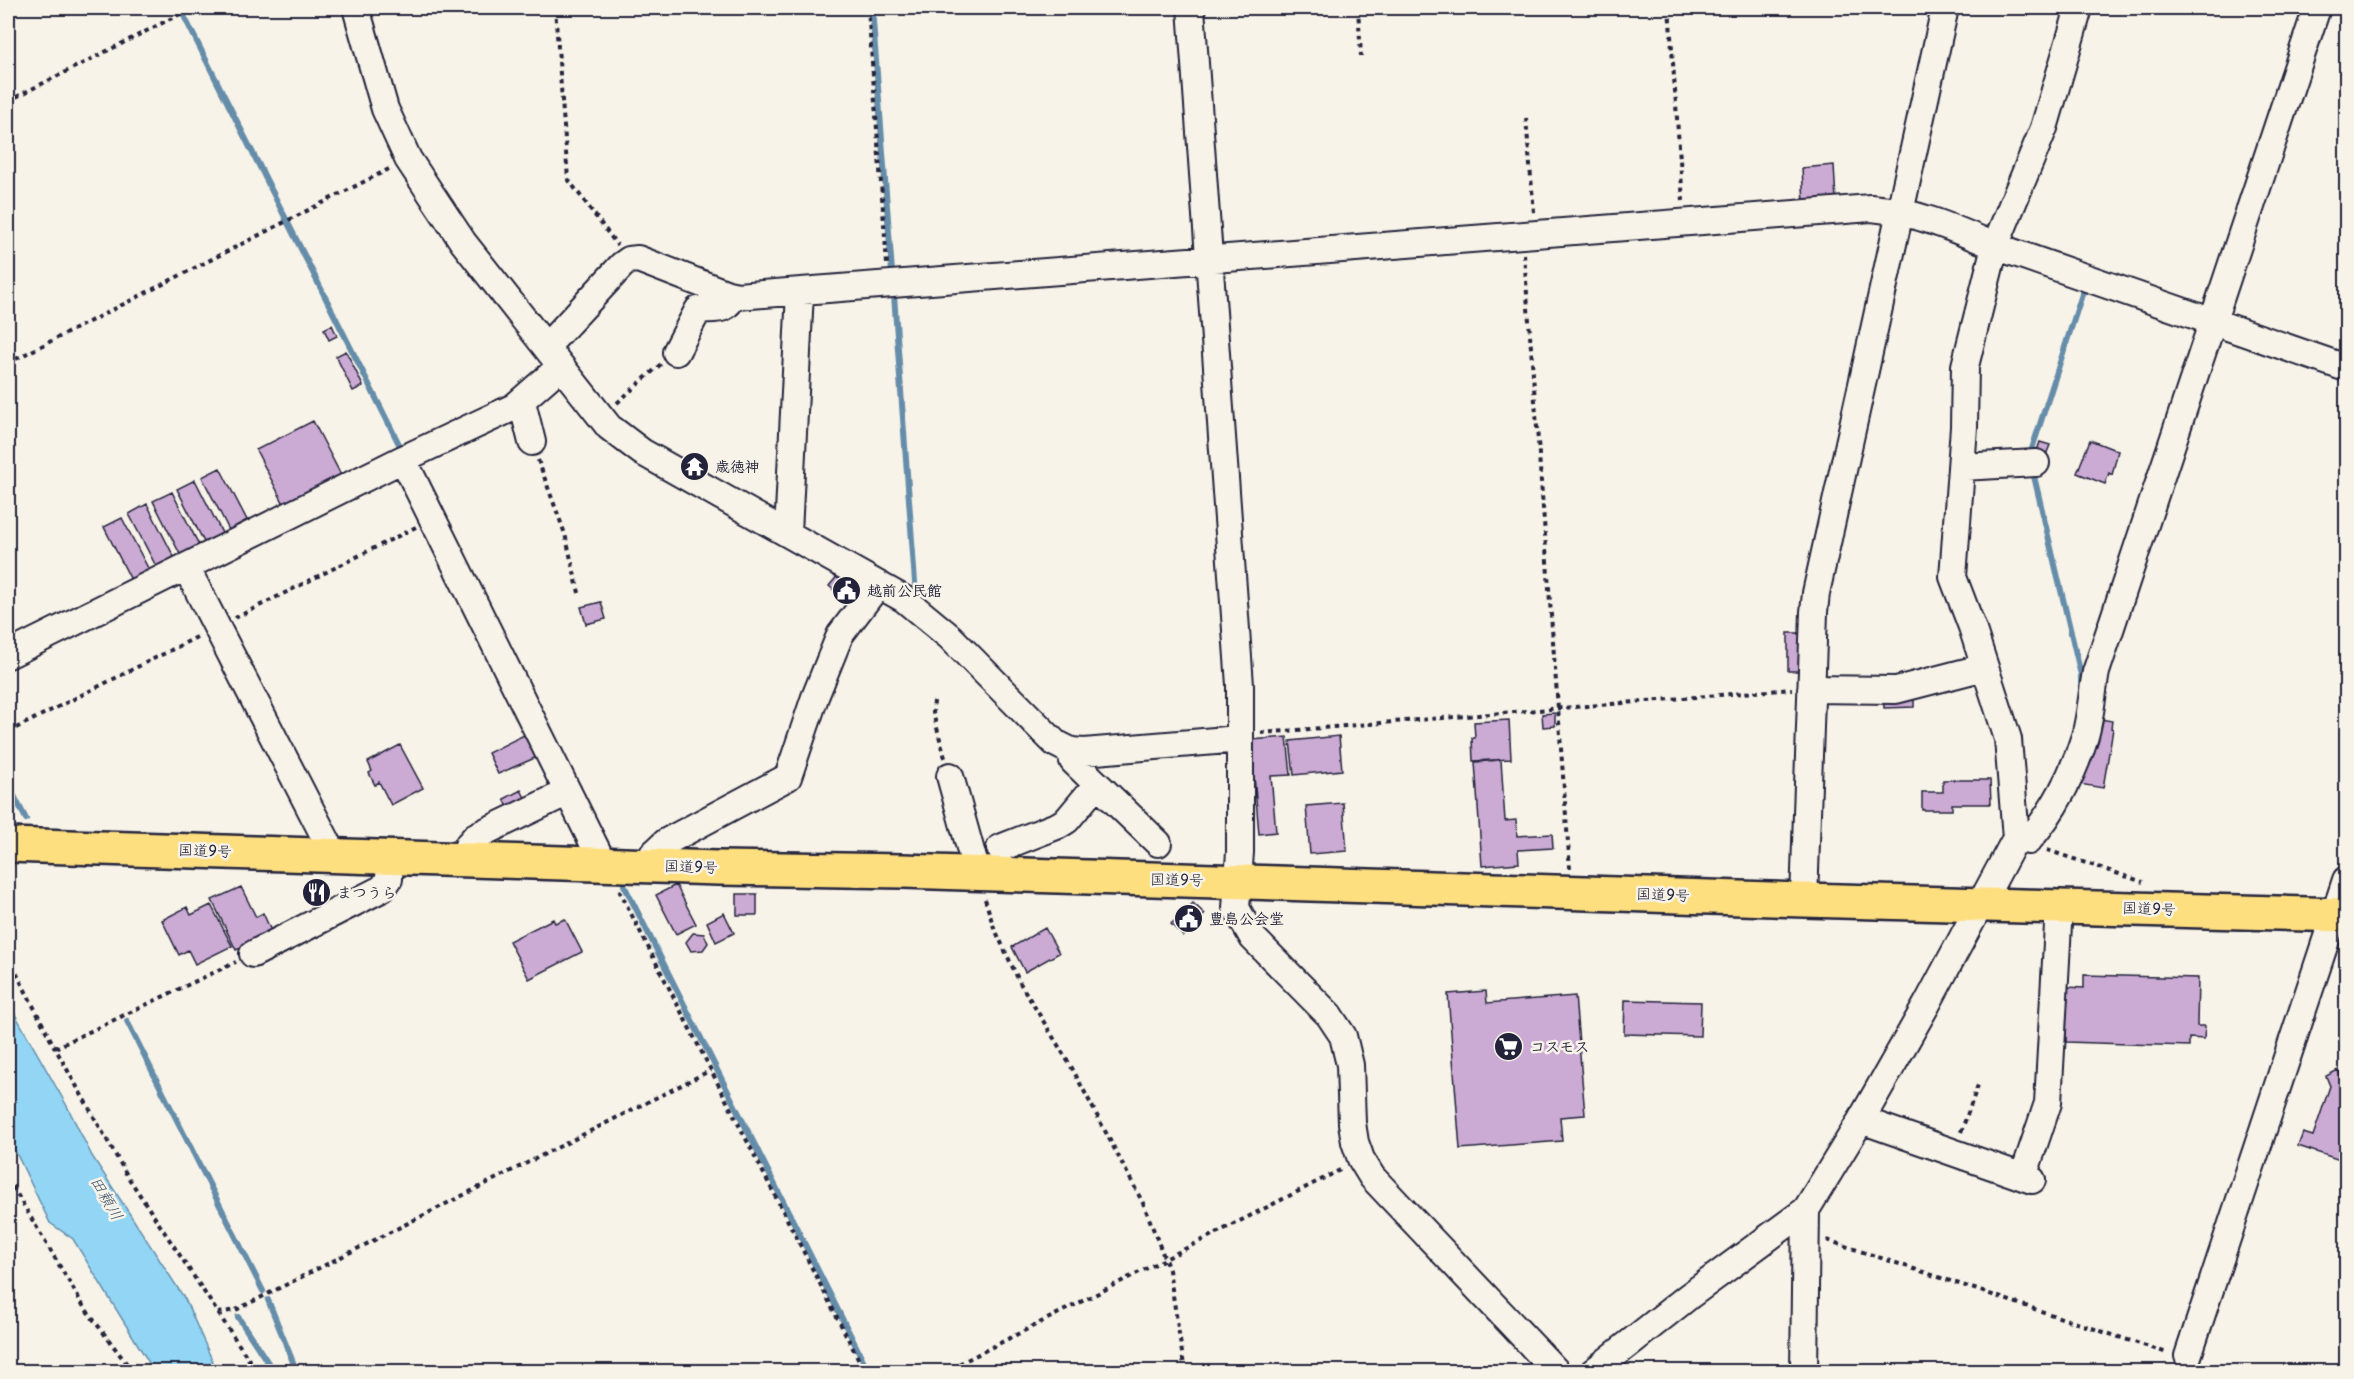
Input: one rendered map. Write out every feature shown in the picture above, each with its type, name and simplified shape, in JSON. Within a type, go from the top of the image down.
[{"type":"highway","name":"国道9号","points":[[8,845],[2341,915]]},
{"type":"street","points":[[356,8],[385,109],[408,159],[463,242],[609,427],[642,452],[904,599],[950,637],[1056,742],[1071,751],[1239,737]]},
{"type":"street","points":[[1191,8],[1240,685],[1240,852],[1236,908],[1253,939],[1329,1014],[1343,1036],[1350,1065],[1352,1124],[1361,1159],[1372,1178],[1557,1371]]},
{"type":"street","points":[[1804,900],[1816,593],[1944,8]]},
{"type":"street","points":[[2022,839],[2008,739],[1972,627],[1953,577],[1964,427],[1965,366],[1995,246],[2043,128],[2079,8]]},
{"type":"street","points":[[1804,1371],[1806,1222],[1979,905],[2022,839],[2043,824],[2079,751],[2085,735],[2096,672],[2317,8]]},
{"type":"street","points":[[8,656],[522,402],[553,356],[622,265],[629,260],[638,259],[649,262],[733,295],[800,292],[1871,208],[1900,210],[1946,225],[1995,246],[2346,368]]},
{"type":"street","points":[[788,533],[800,292]]},
{"type":"street","points":[[676,352],[698,310],[722,309],[730,303],[733,295]]},
{"type":"street","points":[[522,402],[532,442]]},
{"type":"street","points":[[403,459],[603,863]]},
{"type":"street","points":[[1961,467],[2036,463]]},
{"type":"street","points":[[186,567],[333,855]]},
{"type":"street","points":[[652,865],[653,854],[666,842],[788,777],[815,697],[840,635],[878,585]]},
{"type":"street","points":[[1811,688],[1896,690],[1985,667]]},
{"type":"street","points":[[1071,751],[1071,758],[1158,843]]},
{"type":"street","points":[[950,776],[977,873]]},
{"type":"street","points":[[1000,848],[1059,825],[1097,784]]},
{"type":"street","points":[[466,859],[468,845],[476,836],[568,792]]},
{"type":"street","points":[[253,954],[383,888],[389,879],[390,856]]},
{"type":"street","points":[[2186,1358],[2341,915],[2346,880]]},
{"type":"street","points":[[1861,1120],[2028,1178],[2048,1103],[2059,907]]},
{"type":"street","points":[[1593,1371],[1689,1296],[1806,1222]]},
{"type":"path","points":[[8,101],[192,8]]},
{"type":"path","points":[[555,8],[568,179],[629,260]]},
{"type":"path","points":[[868,8],[889,285]]},
{"type":"path","points":[[1358,8],[1361,56]]},
{"type":"path","points":[[1669,8],[1685,222]]},
{"type":"path","points":[[1526,118],[1529,235],[1570,866]]},
{"type":"path","points":[[8,363],[408,159]]},
{"type":"path","points":[[601,417],[676,352]]},
{"type":"path","points":[[532,442],[565,534],[580,597]]},
{"type":"path","points":[[1239,737],[1811,688]]},
{"type":"path","points":[[934,701],[933,713],[950,776]]},
{"type":"path","points":[[2022,839],[2057,854],[2151,885]]},
{"type":"path","points":[[603,863],[617,885],[865,1371]]},
{"type":"path","points":[[977,873],[993,925],[1020,983],[1072,1068],[1144,1205],[1169,1270],[1185,1371]]},
{"type":"path","points":[[55,1048],[253,954]]},
{"type":"path","points":[[8,957],[55,1048],[128,1177],[256,1371]]},
{"type":"path","points":[[218,1314],[236,1310],[711,1070]]},
{"type":"path","points":[[1954,1153],[1978,1085]]},
{"type":"path","points":[[943,1371],[1361,1159]]},
{"type":"path","points":[[8,1179],[84,1307],[133,1371]]},
{"type":"path","points":[[1806,1222],[2222,1371]]},
{"type":"water","name":"田頼川","points":[[8,1002],[67,1106],[92,1156],[185,1299],[217,1371],[154,1371],[73,1239],[50,1223],[8,1136]]},
{"type":"building","points":[[1834,165],[1836,201],[1804,203],[1802,168]]},
{"type":"building","points":[[332,325],[337,336],[329,340],[324,329]]},
{"type":"building","points":[[346,351],[363,386],[353,391],[336,356]]},
{"type":"building","points":[[313,421],[341,475],[284,504],[256,450]]},
{"type":"building","points":[[2090,440],[2118,451],[2112,475],[2109,473],[2105,484],[2077,473]]},
{"type":"building","points":[[2040,442],[2050,445],[2044,460],[2035,456]]},
{"type":"building","points":[[220,468],[247,520],[229,530],[202,477]]},
{"type":"building","points":[[195,480],[223,535],[205,544],[177,489]]},
{"type":"building","points":[[172,492],[200,547],[181,556],[153,501]]},
{"type":"building","points":[[147,504],[175,559],[157,568],[129,514]]},
{"type":"building","points":[[122,518],[149,570],[131,580],[104,527]]},
{"type":"building","name":"越前公民館","points":[[839,574],[864,595],[853,607],[829,586]]},
{"type":"building","points":[[601,602],[606,619],[586,624],[581,607]]},
{"type":"building","points":[[1788,633],[1808,633],[1807,671],[1788,671]]},
{"type":"building","points":[[1883,692],[1914,693],[1914,707],[1884,708]]},
{"type":"building","points":[[1555,713],[1555,726],[1543,727],[1542,714]]},
{"type":"building","points":[[2095,718],[2112,721],[2111,728],[2113,729],[2103,788],[2079,784]]},
{"type":"building","points":[[1509,720],[1511,759],[1473,761],[1474,722]]},
{"type":"building","points":[[526,734],[537,757],[498,774],[488,753]]},
{"type":"building","points":[[1339,736],[1342,770],[1294,775],[1290,741]]},
{"type":"building","points":[[1287,737],[1291,775],[1271,776],[1276,832],[1259,834],[1251,740]]},
{"type":"building","points":[[400,745],[423,788],[391,805],[379,782],[375,785],[369,773],[372,771],[368,762]]},
{"type":"building","points":[[1501,760],[1505,821],[1516,820],[1517,836],[1552,834],[1553,848],[1518,850],[1519,863],[1482,866],[1475,762]]},
{"type":"building","points":[[1943,780],[1990,780],[1991,804],[1952,804],[1952,810],[1922,810],[1922,792],[1943,792]]},
{"type":"building","points":[[521,790],[529,805],[512,814],[504,799]]},
{"type":"building","points":[[1343,803],[1347,851],[1310,854],[1306,806]]},
{"type":"building","points":[[676,885],[696,924],[676,934],[656,895]]},
{"type":"building","points":[[241,887],[256,917],[263,913],[272,933],[236,950],[212,900]]},
{"type":"building","points":[[737,894],[757,894],[757,915],[737,915]]},
{"type":"building","name":"豊島公会堂","points":[[1193,903],[1205,914],[1183,936],[1171,924]]},
{"type":"building","points":[[211,905],[232,946],[195,964],[188,950],[179,955],[162,920],[187,907],[191,915]]},
{"type":"building","points":[[724,913],[734,933],[716,942],[707,922]]},
{"type":"building","points":[[553,919],[555,923],[565,919],[582,952],[529,979],[509,941]]},
{"type":"building","points":[[1045,928],[1059,953],[1025,972],[1012,947]]},
{"type":"building","points":[[693,933],[704,934],[708,943],[703,950],[691,951],[686,942]]},
{"type":"building","points":[[2084,975],[2198,978],[2197,1026],[2205,1026],[2204,1039],[2189,1038],[2189,1046],[2066,1042],[2067,987],[2084,988]]},
{"type":"building","points":[[1486,991],[1487,1003],[1575,996],[1585,1115],[1560,1117],[1562,1141],[1460,1149],[1448,994]]},
{"type":"building","points":[[1625,1000],[1701,1002],[1700,1036],[1624,1034]]},
{"type":"building","points":[[2338,1070],[2342,1079],[2346,1080],[2346,1162],[2298,1146],[2303,1133],[2313,1136],[2330,1086],[2326,1076]]},
{"type":"waterway","points":[[180,8],[402,450]]},
{"type":"waterway","points":[[872,8],[892,272]]},
{"type":"waterway","points":[[2031,452],[2085,285]]},
{"type":"waterway","points":[[894,295],[916,596]]},
{"type":"waterway","points":[[2033,472],[2081,675],[2081,690]]},
{"type":"waterway","points":[[8,784],[26,819]]},
{"type":"waterway","points":[[624,885],[869,1372]]},
{"type":"waterway","points":[[127,1021],[263,1291]]},
{"type":"waterway","points":[[268,1300],[297,1372]]},
{"type":"waterway","points":[[238,1317],[274,1372]]},
{"type":"place","name":"歳徳神","points":[[694,467]]},
{"type":"place","name":"越前公民館","points":[[846,591]]},
{"type":"place","name":"まつうら","points":[[316,893]]},
{"type":"place","name":"豊島公会堂","points":[[1188,919]]},
{"type":"place","name":"コスモス","points":[[1509,1047]]}]
